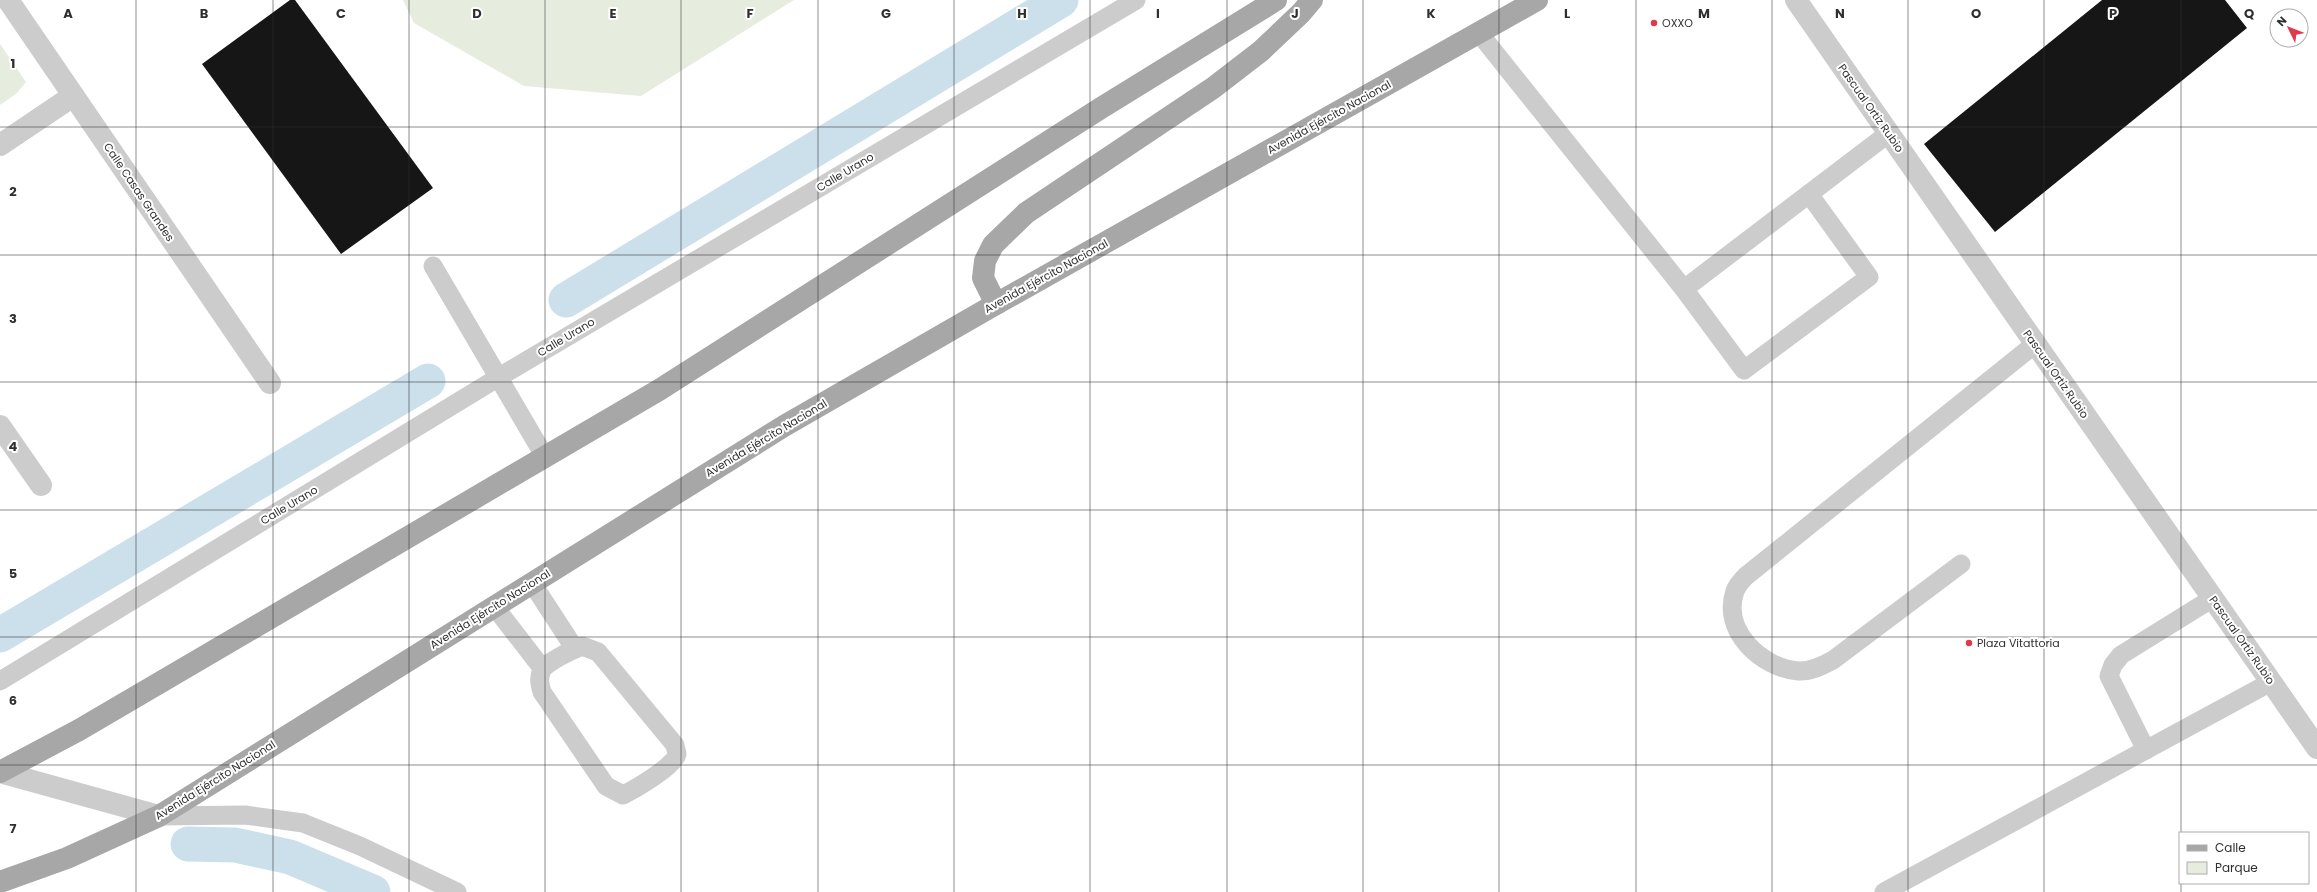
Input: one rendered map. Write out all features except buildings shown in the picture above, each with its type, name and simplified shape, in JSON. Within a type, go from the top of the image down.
[{"type":"main road","points":[[0,772],[79,730],[659,390],[1101,108],[1276,0]]},
{"type":"main road","points":[[996,304],[984,278],[984,261],[993,245],[1026,213],[1213,88],[1261,51],[1301,13],[1312,0]]},
{"type":"main road","name":"Avenida Ejército Nacional","points":[[0,882],[67,858],[159,816],[784,426],[996,304],[1537,0]]},
{"type":"street","name":"Calle Casas Grandes","points":[[8,0],[270,383]]},
{"type":"street","name":"Pascual Ortiz Rubio","points":[[1796,0],[2316,746]]},
{"type":"street","points":[[0,145],[73,96]]},
{"type":"street","points":[[0,426],[41,485]]},
{"type":"street","points":[[0,772],[159,816]]},
{"type":"lane","name":"Calle Urano","points":[[0,681],[499,377],[1136,0]]},
{"type":"lane","points":[[1479,33],[1684,289],[1744,370],[1869,277],[1809,194]]},
{"type":"lane","points":[[1684,289],[1889,133]]},
{"type":"lane","points":[[433,266],[545,457]]},
{"type":"lane","points":[[1962,564],[1833,660],[1817,668],[1799,671],[1774,666],[1747,645],[1736,626],[1732,609],[1736,591],[1746,576],[2035,344]]},
{"type":"lane","points":[[532,583],[575,649]]},
{"type":"lane","points":[[2146,750],[2109,676],[2112,665],[2121,655],[2213,598]]},
{"type":"lane","points":[[494,606],[542,668]]},
{"type":"lane","points":[[582,646],[598,652],[675,745],[677,754],[673,762],[634,790],[624,795],[606,786],[542,692],[540,676],[542,668],[575,649],[582,646]]},
{"type":"lane","points":[[1884,892],[2271,682]]},
{"type":"lane","points":[[159,816],[245,815],[303,823],[360,846],[457,892]]},
{"type":"green space","points":[[403,0],[794,0],[641,96],[524,86],[414,23]]},
{"type":"green space","points":[[0,44],[26,82],[17,93],[0,105]]},
{"type":"waterway","points":[[566,300],[1061,0]]},
{"type":"waterway","points":[[0,635],[428,381]]},
{"type":"waterway","points":[[188,844],[235,845],[290,857],[373,892]]},
{"type":"place","name":"OXXO","points":[[1654,23]]},
{"type":"place","name":"Plaza Vitattoria","points":[[1969,643]]}]
